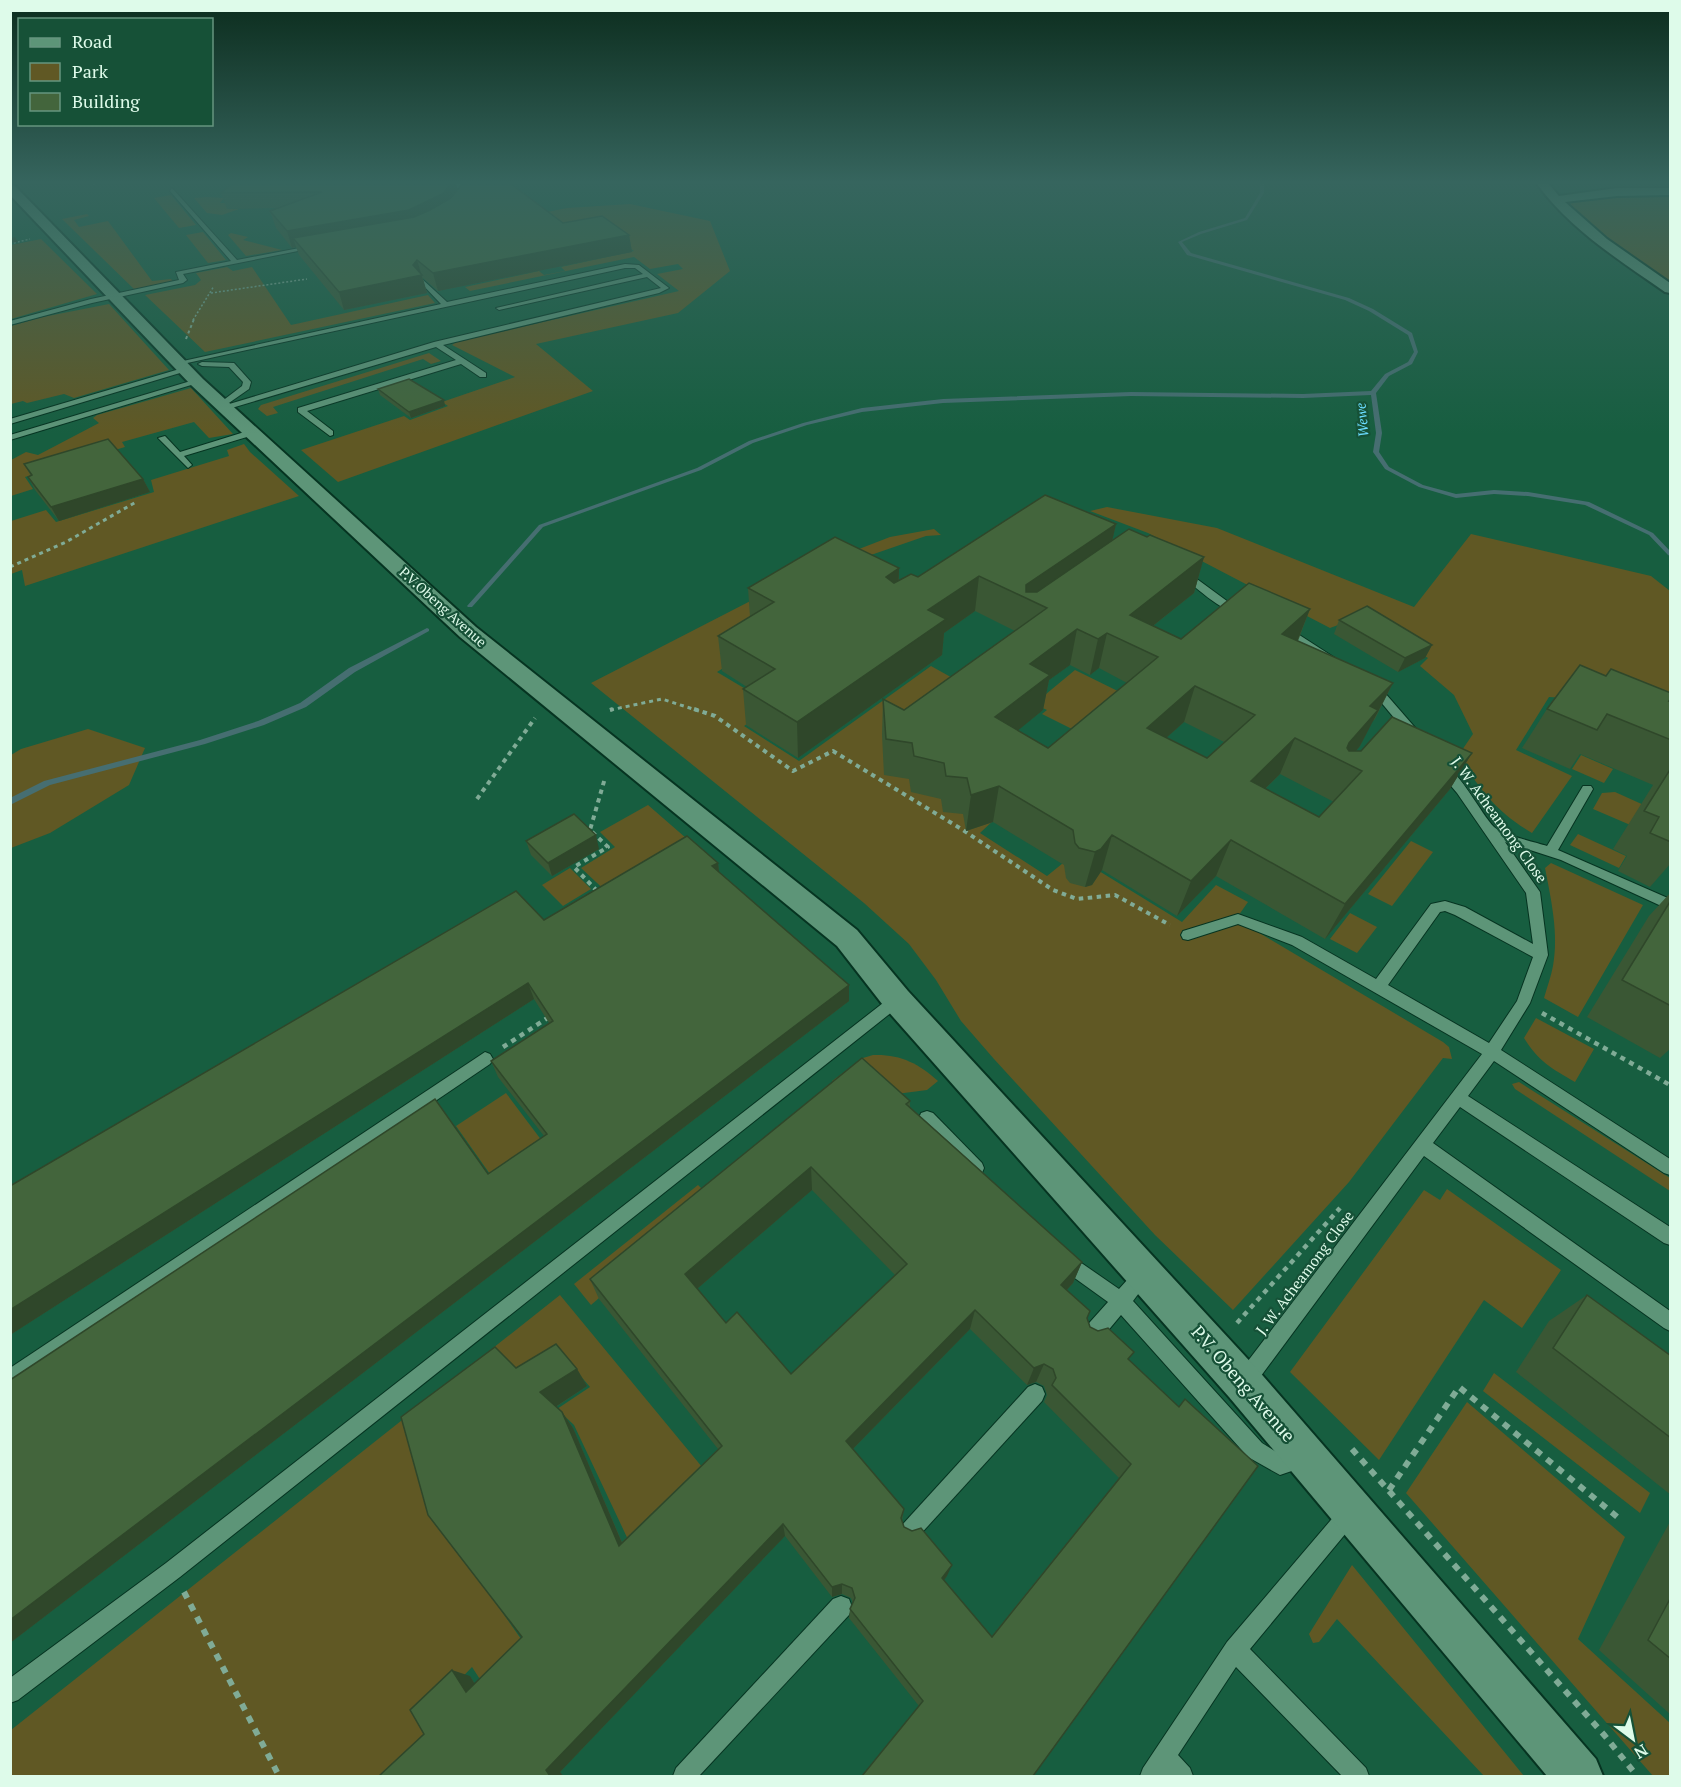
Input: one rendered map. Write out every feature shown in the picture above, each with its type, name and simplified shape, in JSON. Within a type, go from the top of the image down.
[{"type":"street","name":"P.V.Obeng Avenue","points":[[86,267],[188,368],[223,407],[254,432],[468,632],[847,938],[897,1000]]},
{"type":"street","points":[[1639,267],[1671,289]]},
{"type":"street","name":"P.V. Obeng Avenue","points":[[897,1000],[1133,1287],[1243,1383],[1579,1776]]},
{"type":"lane","points":[[10,323],[181,282],[183,280],[178,273],[207,267]]},
{"type":"lane","points":[[10,422],[188,368],[446,305],[618,267]]},
{"type":"lane","points":[[508,316],[657,292],[666,288],[639,267]]},
{"type":"lane","points":[[223,407],[437,344],[508,316],[648,275]]},
{"type":"lane","points":[[422,281],[446,305]]},
{"type":"lane","points":[[485,296],[508,316]]},
{"type":"lane","points":[[437,344],[483,375]]},
{"type":"lane","points":[[330,433],[301,410],[462,361]]},
{"type":"lane","points":[[10,438],[188,368],[231,365],[247,382],[246,387],[223,407]]},
{"type":"lane","points":[[178,454],[254,432]]},
{"type":"lane","points":[[162,438],[188,465]]},
{"type":"lane","points":[[1172,563],[1223,609],[1255,617]]},
{"type":"lane","points":[[1275,626],[1342,666]]},
{"type":"lane","name":"J. W. Acheamong Close","points":[[1243,1383],[1492,1052],[1523,1003],[1541,955],[1533,892],[1461,790],[1428,751],[1393,719],[1370,684],[1361,678]]},
{"type":"lane","points":[[1550,852],[1587,789]]},
{"type":"lane","points":[[1492,833],[1550,852],[1671,904]]},
{"type":"lane","points":[[1379,986],[1436,908],[1445,906],[1460,911],[1541,955]]},
{"type":"lane","points":[[1188,935],[1233,919],[1245,920],[1297,941],[1492,1052],[1671,1168]]},
{"type":"lane","points":[[10,1692],[173,1570],[897,1000]]},
{"type":"lane","points":[[10,1380],[485,1059]]},
{"type":"lane","points":[[1457,1097],[1671,1237]]},
{"type":"lane","points":[[927,1118],[985,1178]]},
{"type":"lane","points":[[1422,1144],[1671,1322]]},
{"type":"lane","points":[[1052,1246],[1068,1263],[1133,1287],[1255,1450],[1280,1465],[1307,1457]]},
{"type":"lane","points":[[1089,1338],[1133,1287]]},
{"type":"lane","points":[[910,1532],[1035,1394]]},
{"type":"lane","points":[[1151,1776],[1235,1650],[1352,1510]]},
{"type":"lane","points":[[684,1776],[841,1607]]},
{"type":"lane","points":[[1235,1650],[1358,1776]]},
{"type":"lane","points":[[1164,1757],[1182,1776]]},
{"type":"path","points":[[210,293],[307,279]]},
{"type":"path","points":[[188,368],[183,343],[189,334],[191,324],[210,293],[220,282]]},
{"type":"path","points":[[10,567],[66,542],[136,502]]},
{"type":"path","points":[[477,799],[550,698]]},
{"type":"path","points":[[610,710],[662,699],[715,716],[793,771],[833,751],[963,830],[1053,890],[1077,899],[1115,896],[1188,935]]},
{"type":"path","points":[[589,896],[598,890],[574,867],[608,847],[590,830],[615,751]]},
{"type":"path","points":[[1523,1003],[1671,1085]]},
{"type":"path","points":[[485,1059],[550,1016]]},
{"type":"path","points":[[1234,1326],[1346,1202]]},
{"type":"path","points":[[1389,1490],[1459,1387],[1621,1520]]},
{"type":"path","points":[[1343,1439],[1605,1736],[1637,1776]]},
{"type":"path","points":[[173,1570],[279,1776]]},
{"type":"shaded area","points":[[11,267],[1670,267],[1670,1776],[11,1776]]},
{"type":"green space","points":[[11,267],[70,267],[97,294],[11,319]]},
{"type":"green space","points":[[112,267],[142,267],[152,281],[171,279],[173,282],[135,290]]},
{"type":"green space","points":[[225,267],[233,271],[252,267],[291,325],[428,295],[435,303],[205,352],[145,295],[195,285],[201,280],[196,273]]},
{"type":"green space","points":[[561,267],[584,267],[470,291],[465,287],[539,271],[544,275],[565,271]]},
{"type":"green space","points":[[681,267],[729,267],[730,271],[678,313],[536,344],[593,391],[338,482],[301,450],[404,416],[410,420],[448,406],[442,402],[515,377],[452,345],[456,342],[679,291],[657,274],[683,269]]},
{"type":"green space","points":[[1649,267],[1670,267],[1670,282]]},
{"type":"green space","points":[[109,304],[169,370],[74,398],[64,394],[27,403],[23,401],[11,404],[11,326]]},
{"type":"green space","points":[[429,353],[441,361],[431,364],[423,359],[273,407],[278,413],[267,416],[258,409],[261,405]]},
{"type":"green space","points":[[191,388],[233,434],[209,438],[194,422],[122,442],[125,447],[25,477],[33,489],[11,496],[11,460],[26,452],[38,455],[99,423],[93,418],[97,415]]},
{"type":"green space","points":[[244,444],[299,496],[25,586],[22,570],[11,574],[11,521],[46,510],[56,522],[154,492],[151,480],[229,456],[227,450]]},
{"type":"green space","points":[[1107,507],[1217,528],[1414,607],[1471,534],[1651,576],[1670,591],[1670,723],[1614,701],[1549,697],[1516,750],[1572,776],[1532,833],[1508,817],[1490,799],[1458,756],[1473,734],[1454,695],[1420,666],[1428,658],[1360,617],[1330,628],[1148,533],[1090,511]]},
{"type":"green space","points":[[934,529],[941,535],[926,536],[868,556],[768,640],[717,672],[764,700],[877,637],[744,726],[799,761],[931,666],[974,690],[997,817],[980,833],[1047,876],[1073,855],[1182,922],[1216,885],[1248,902],[1236,919],[1449,1047],[1452,1059],[1443,1058],[1349,1182],[1233,1310],[1155,1235],[994,1059],[961,1021],[936,980],[909,944],[864,903],[591,683],[828,561],[890,537]]},
{"type":"green space","points":[[1075,670],[1134,699],[1090,738],[1042,714],[1047,710],[1034,704]]},
{"type":"green space","points":[[88,729],[145,748],[129,785],[50,833],[11,848],[11,755],[21,749]]},
{"type":"green space","points":[[1581,755],[1613,769],[1604,783],[1572,769]]},
{"type":"green space","points":[[1615,792],[1646,806],[1635,827],[1593,809],[1602,793]]},
{"type":"green space","points":[[648,805],[694,845],[611,896],[581,868],[615,847],[600,832]]},
{"type":"green space","points":[[1578,834],[1626,856],[1619,868],[1570,845]]},
{"type":"green space","points":[[1411,841],[1433,852],[1392,906],[1368,894]]},
{"type":"green space","points":[[1551,863],[1643,905],[1578,1017],[1544,998],[1555,954],[1553,917],[1545,868]]},
{"type":"green space","points":[[570,868],[591,889],[563,906],[542,885]]},
{"type":"green space","points":[[1350,913],[1377,927],[1357,953],[1330,939]]},
{"type":"green space","points":[[1536,1018],[1594,1049],[1575,1082],[1546,1064],[1524,1038]]},
{"type":"green space","points":[[873,1055],[892,1056],[908,1061],[938,1081],[927,1090],[881,1096],[845,1093],[832,1081],[863,1058]]},
{"type":"green space","points":[[1519,1082],[1670,1178],[1670,1191],[1515,1089],[1512,1084]]},
{"type":"green space","points":[[506,1093],[548,1149],[497,1184],[456,1126]]},
{"type":"green space","points":[[698,1185],[713,1200],[591,1305],[574,1284]]},
{"type":"green space","points":[[1447,1189],[1561,1270],[1522,1328],[1484,1300],[1379,1460],[1290,1372],[1424,1190],[1440,1200]]},
{"type":"green space","points":[[560,1295],[707,1473],[632,1548],[574,1425],[557,1409],[590,1387],[566,1359],[435,1517],[526,1646],[485,1687],[472,1667],[426,1715],[437,1735],[394,1776],[11,1776],[11,1730]]},
{"type":"green space","points":[[1494,1373],[1650,1493],[1640,1513],[1483,1391]]},
{"type":"green space","points":[[1467,1402],[1625,1537],[1578,1639],[1670,1723],[1670,1776],[1653,1776],[1406,1493]]},
{"type":"green space","points":[[1352,1565],[1524,1776],[1484,1776],[1337,1619],[1319,1642],[1313,1643],[1309,1634]]},
{"type":"building","points":[[318,267],[415,267],[422,275],[339,292]]},
{"type":"building","points":[[426,267],[462,267],[433,273]]},
{"type":"building","points":[[409,379],[444,400],[409,412],[378,389]]},
{"type":"building","points":[[108,439],[143,479],[51,507],[28,477],[32,475],[24,464]]},
{"type":"building","points":[[1045,495],[1116,524],[1026,585],[1026,592],[1037,592],[1129,529],[1147,537],[1150,535],[1204,557],[1130,615],[1181,639],[1249,583],[1310,609],[1282,634],[1393,683],[1370,706],[1378,710],[1349,743],[1347,748],[1349,751],[1361,751],[1392,717],[1472,753],[1345,904],[1231,840],[1191,881],[1112,835],[1101,849],[1095,852],[1079,848],[1075,843],[1073,830],[999,786],[971,795],[967,778],[946,776],[944,763],[914,756],[912,743],[886,739],[883,699],[904,710],[1047,608],[979,576],[928,610],[946,619],[797,722],[743,689],[775,669],[718,636],[774,602],[748,588],[835,537],[899,568],[886,577],[894,583],[911,574],[918,577]],"holes":[[[1077,629],[1098,639],[1107,633],[1158,657],[1048,748],[995,717],[1050,675],[1030,664]],[[1195,686],[1255,715],[1207,758],[1147,728]],[[1295,738],[1362,771],[1319,817],[1251,781]]]},
{"type":"building","points":[[1367,606],[1432,645],[1405,658],[1339,620]]},
{"type":"building","points":[[1580,665],[1606,676],[1611,669],[1671,693],[1669,701],[1671,701],[1671,740],[1607,714],[1597,730],[1547,709]]},
{"type":"building","points":[[1671,768],[1671,842],[1650,833],[1659,817],[1644,811]]},
{"type":"building","points":[[574,814],[596,835],[548,863],[526,841]]},
{"type":"building","points":[[687,836],[718,863],[712,866],[849,985],[10,1620],[10,1380],[435,1099],[488,1174],[547,1134],[491,1061],[553,1021],[528,983],[10,1310],[10,1186],[516,891],[544,920]]},
{"type":"building","points":[[1671,900],[1671,1006],[1622,980]]},
{"type":"building","points":[[862,1058],[910,1101],[906,1104],[1082,1262],[1061,1285],[1090,1311],[1087,1318],[1090,1327],[1098,1331],[1108,1328],[1134,1352],[1128,1359],[1179,1407],[1185,1399],[1258,1466],[1033,1776],[862,1776],[923,1701],[850,1609],[855,1598],[852,1588],[842,1584],[832,1587],[783,1524],[546,1770],[550,1776],[379,1776],[424,1734],[410,1710],[452,1670],[466,1692],[522,1637],[428,1515],[401,1417],[495,1347],[516,1368],[556,1344],[577,1369],[540,1392],[562,1412],[619,1546],[722,1446],[590,1279]],"holes":[[[811,1167],[907,1264],[791,1374],[737,1312],[726,1323],[685,1274]],[[975,1310],[1034,1368],[1044,1364],[1053,1369],[1056,1378],[1052,1385],[1131,1464],[992,1637],[942,1578],[952,1565],[921,1528],[912,1531],[904,1527],[901,1518],[904,1509],[846,1441]]]},
{"type":"building","points":[[1587,1295],[1671,1356],[1671,1438],[1553,1348]]},
{"type":"building","points":[[1671,1597],[1671,1659],[1648,1640]]},
{"type":"waterway","name":"Wewe","points":[[1236,267],[1347,299],[1371,310],[1410,334],[1416,352],[1410,363],[1387,375],[1373,393]]},
{"type":"waterway","points":[[470,606],[541,526],[699,469],[751,442],[805,424],[862,410],[943,401],[1131,394],[1303,396],[1373,393]]},
{"type":"waterway","name":"Wewe","points":[[1373,393],[1379,433],[1376,452],[1387,468],[1421,486],[1456,496],[1494,492],[1528,494],[1587,503],[1651,534],[1670,554]]},
{"type":"waterway","points":[[10,802],[47,783],[202,742],[261,723],[303,705],[352,670],[427,630]]}]
